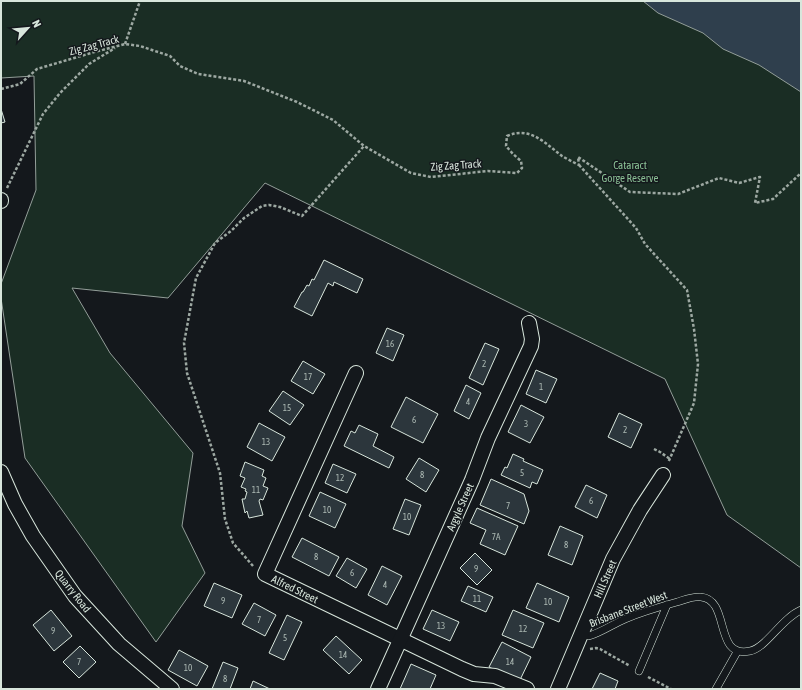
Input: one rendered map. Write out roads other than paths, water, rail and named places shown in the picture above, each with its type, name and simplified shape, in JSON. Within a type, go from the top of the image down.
[{"type":"street","name":"Argyle Street","points":[[378,689],[472,480],[488,438],[531,346],[532,340],[529,323]]},
{"type":"street","name":"Alfred Street","points":[[356,373],[265,574],[462,669],[474,674],[495,676],[527,689]]},
{"type":"street","name":"Quarry Road","points":[[1,472],[15,504],[33,536],[75,596],[119,644],[172,689]]},
{"type":"street","name":"Hill Street","points":[[558,689],[613,559],[640,510],[663,475]]},
{"type":"lane","name":"Brisbane Street West","points":[[581,634],[589,636],[625,619],[700,596],[710,600],[717,608],[724,635],[729,644],[737,652]]},
{"type":"lane","points":[[639,671],[667,605]]},
{"type":"lane","points":[[716,689],[737,652],[750,652],[755,649],[790,616],[801,610]]},
{"type":"water","points":[[643,1],[801,1],[801,92],[759,65],[723,49],[703,33],[658,13]]},
{"type":"park label","name":"Cataract Gorge Reserve","points":[[630,171]]}]
